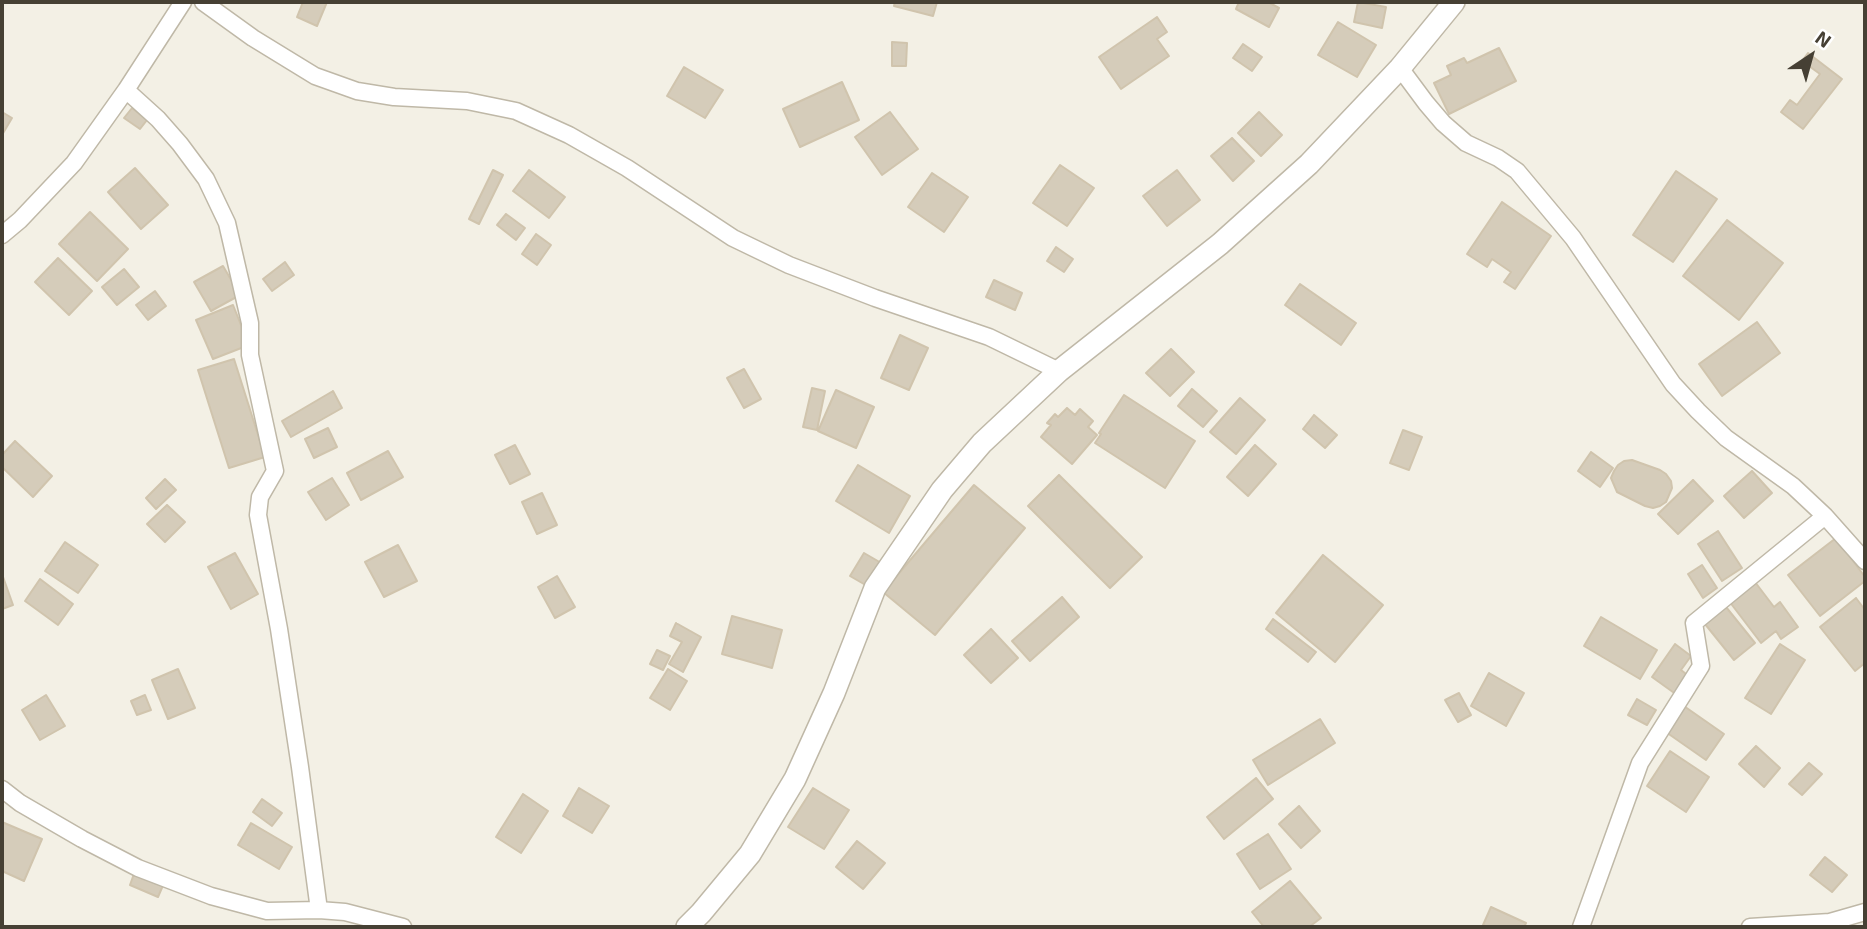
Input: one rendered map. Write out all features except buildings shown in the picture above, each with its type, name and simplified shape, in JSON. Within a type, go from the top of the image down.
[{"type":"street","points":[[2,235],[20,220],[74,163],[126,90],[183,2]]},
{"type":"street","points":[[203,2],[253,38],[315,76],[357,91],[394,97],[467,101],[516,111],[569,135],[627,168],[733,238],[789,265],[989,337],[1059,372]]},
{"type":"street","points":[[687,927],[750,854],[795,779],[834,693],[875,588],[942,490],[982,443],[1059,372],[1220,244],[1309,164],[1400,68],[1454,2]]},
{"type":"street","points":[[1400,68],[1443,123],[1466,143],[1498,158],[1517,171],[1573,238],[1673,384],[1698,411],[1726,438],[1793,486],[1825,516],[1865,561]]},
{"type":"street","points":[[126,90],[158,119],[180,144],[206,179],[227,223],[250,323],[252,366],[275,471],[260,497],[258,515],[297,742],[319,910]]},
{"type":"street","points":[[1581,927],[1640,763],[1701,666],[1694,623],[1825,516]]},
{"type":"street","points":[[2,789],[20,803],[138,868],[211,896],[267,911],[345,912],[403,927]]},
{"type":"street","points":[[1750,927],[1830,922],[1865,912]]}]
